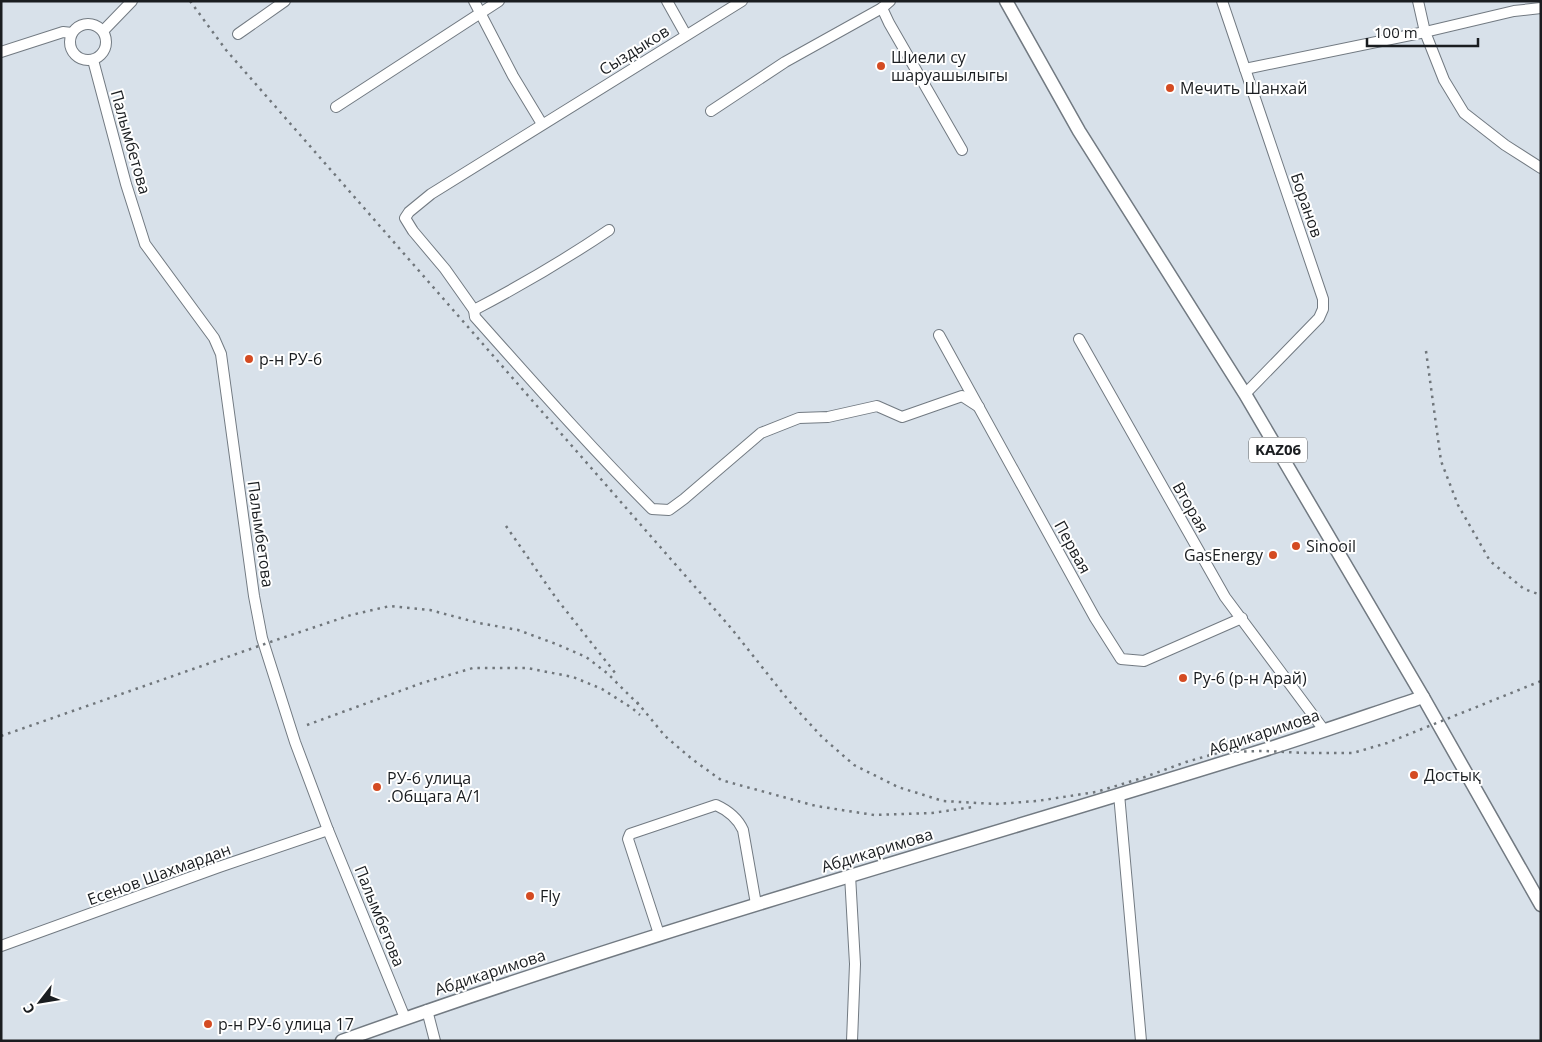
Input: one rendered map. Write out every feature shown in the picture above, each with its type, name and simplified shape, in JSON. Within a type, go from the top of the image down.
[{"type":"main road","name":"KАZ06","points":[[1006,1],[1079,131],[1245,394],[1423,697],[1541,905]]},
{"type":"main road","name":"Абдикаримова","points":[[342,1041],[427,1010],[659,934],[1264,750],[1423,697]]},
{"type":"street","points":[[103,31],[132,1]]},
{"type":"street","points":[[238,34],[285,1]]},
{"type":"street","points":[[474,1],[513,76],[542,124]]},
{"type":"street","points":[[336,108],[499,1]]},
{"type":"street","points":[[667,1],[686,35]]},
{"type":"street","name":"Сыздыков","points":[[474,310],[445,269],[413,231],[405,218],[409,212],[431,194],[742,1]]},
{"type":"street","name":"Боранов","points":[[1222,1],[1323,299],[1323,309],[1319,318],[1245,394]]},
{"type":"street","points":[[1418,1],[1425,32],[1444,80],[1464,113],[1505,145],[1541,168]]},
{"type":"street","points":[[712,111],[785,62],[886,4],[905,52],[962,150]]},
{"type":"street","points":[[1245,69],[1425,32],[1514,11],[1541,8]]},
{"type":"street","points":[[93,24],[103,31],[106,36],[106,48],[98,58],[93,60],[81,59],[72,51],[70,45],[72,33],[76,28],[93,24]]},
{"type":"street","points":[[1,52],[63,32],[72,33]]},
{"type":"street","name":"Палымбетова","points":[[93,60],[126,184],[145,244],[214,338],[221,354],[254,596],[262,638],[294,742],[405,1018]]},
{"type":"street","points":[[609,230],[572,255],[474,310],[475,316],[546,398],[601,458],[652,509],[669,510],[761,433],[799,418],[828,416],[877,406],[902,417],[962,396],[979,407]]},
{"type":"street","name":"Первая","points":[[939,335],[1095,618],[1121,659],[1144,661],[1242,618]]},
{"type":"street","name":"Вторая","points":[[1079,339],[1225,597],[1324,730]]},
{"type":"street","points":[[1118,794],[1140,1041]]},
{"type":"street","points":[[659,934],[628,839],[630,834],[716,805],[740,823],[743,830],[756,904]]},
{"type":"street","name":"Есенов Шахмардан","points":[[1,946],[219,867],[328,830]]},
{"type":"street","points":[[850,875],[855,964],[852,1041]]},
{"type":"street","points":[[427,1010],[434,1041]]},
{"type":"railway","points":[[190,1],[226,50],[731,628],[789,701],[822,737],[854,765],[898,787],[943,801],[996,804],[1037,801],[1096,792],[1221,752],[1353,753],[1387,743],[1541,681]]},
{"type":"railway","points":[[1426,351],[1441,461],[1458,505],[1490,561],[1524,589],[1541,595]]},
{"type":"railway","points":[[506,526],[556,598],[616,674]]},
{"type":"railway","points":[[1,736],[279,639],[351,615],[390,606],[430,610],[479,623],[518,630],[556,644],[586,657],[607,673],[642,708]]},
{"type":"railway","points":[[307,725],[422,683],[473,668],[527,668],[573,677],[602,689],[640,715]]},
{"type":"railway","points":[[637,702],[665,736],[721,780],[816,806],[874,815],[932,813],[973,807]]},
{"type":"place","name":"Шиели су шаруашылыгы","points":[[881,66]]},
{"type":"place","name":"Мечить Шанхай","points":[[1170,88]]},
{"type":"place","name":"р-н РУ-6","points":[[249,359]]},
{"type":"place","name":"Sinooil","points":[[1296,546]]},
{"type":"place","name":"GasEnergy","points":[[1273,555]]},
{"type":"place","name":"Ру-6 (р-н Арай)","points":[[1183,678]]},
{"type":"place","name":"Достық","points":[[1414,775]]},
{"type":"place","name":"РУ-6 улица .Общага А/1","points":[[377,787]]},
{"type":"place","name":"Fly","points":[[530,896]]},
{"type":"place","name":"р-н РУ-6 улица 17","points":[[208,1024]]}]
